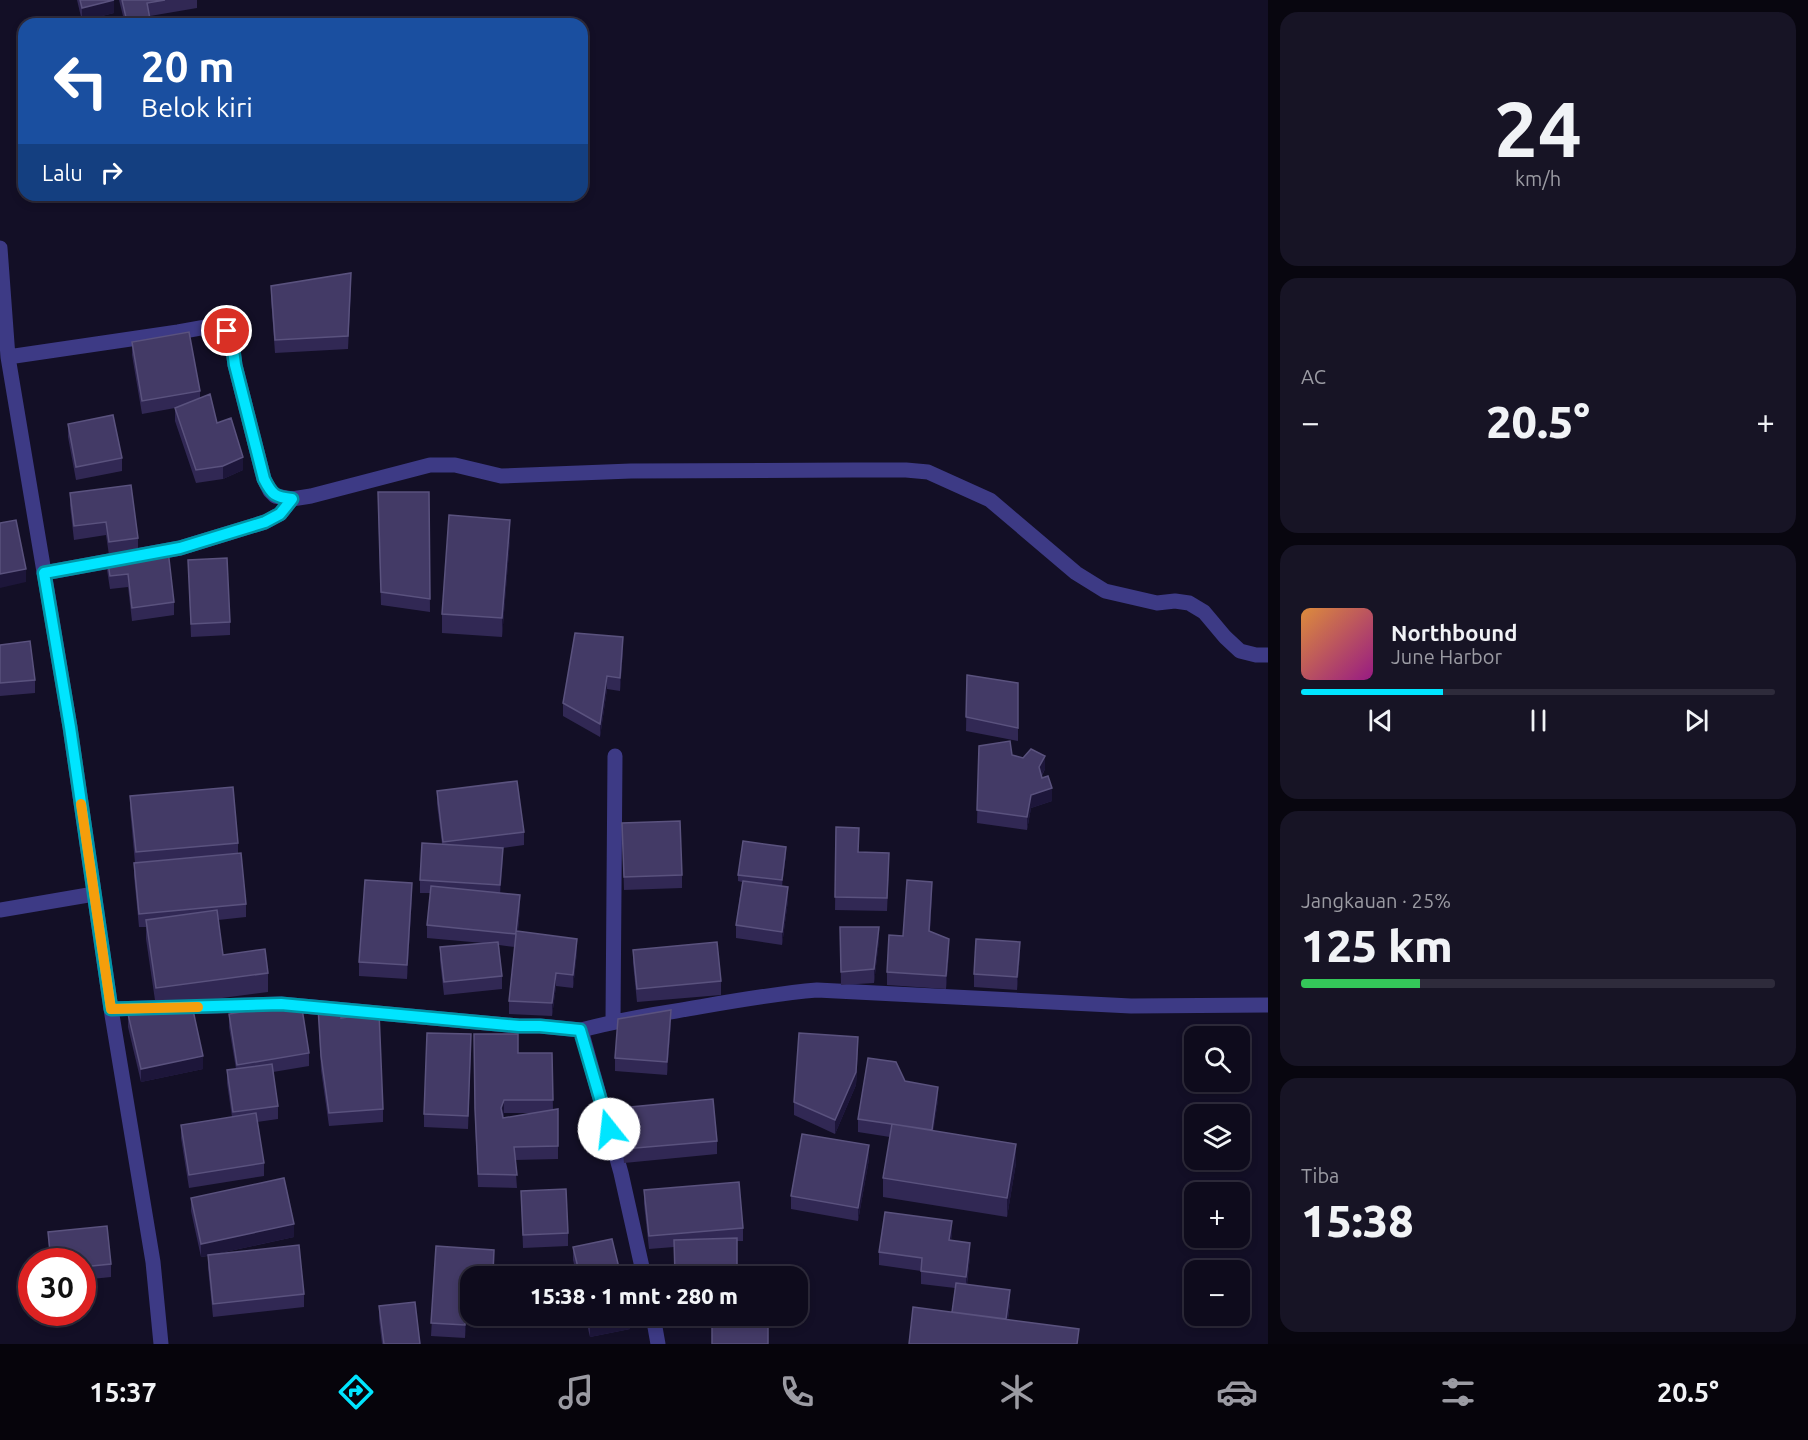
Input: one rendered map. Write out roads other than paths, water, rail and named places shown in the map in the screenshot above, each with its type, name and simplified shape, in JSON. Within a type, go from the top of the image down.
[{"type":"street","points":[[0,248],[8,357],[70,727],[111,1009],[153,1262],[161,1344]]},
{"type":"street","points":[[8,357],[206,326],[223,327],[232,342],[235,365],[264,479],[275,496],[292,499],[430,465],[455,465],[501,476],[631,471],[928,472],[990,500],[1076,573],[1105,591],[1157,603],[1175,601],[1188,603],[1204,612],[1240,651],[1268,655]]},
{"type":"street","points":[[44,573],[180,548],[265,522],[280,514],[292,499]]},
{"type":"street","points":[[613,1022],[615,756]]},
{"type":"street","points":[[0,910],[94,894]]},
{"type":"street","points":[[111,1009],[281,1004],[580,1030],[722,1002],[817,990],[1131,1006],[1268,1005]]},
{"type":"street","points":[[580,1030],[621,1173],[642,1266]]},
{"type":"street","points":[[655,1326],[658,1344]]}]
